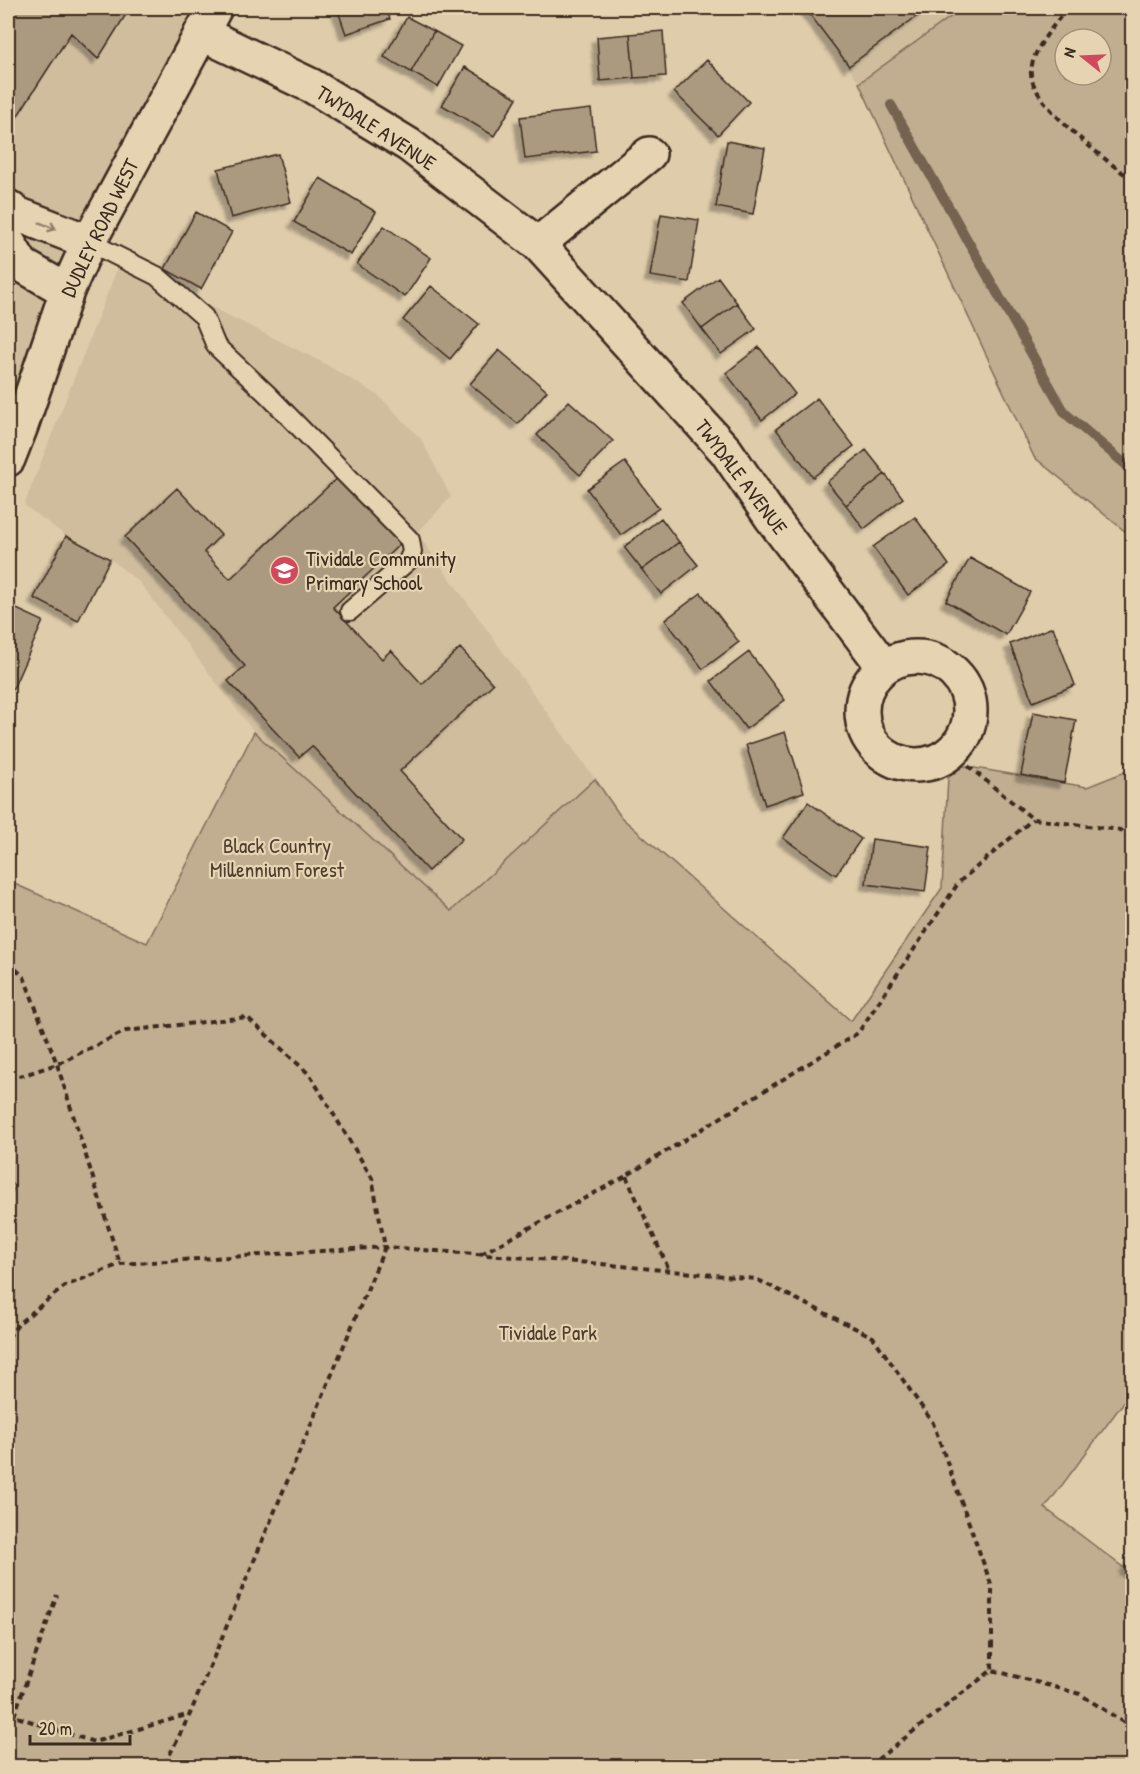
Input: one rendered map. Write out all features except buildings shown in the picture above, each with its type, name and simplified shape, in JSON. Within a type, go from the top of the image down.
[{"type":"street","name":"DUDLEY ROAD WEST","points":[[8,459],[67,291],[89,242],[208,20]]},
{"type":"street","name":"TWYDALE AVENUE","points":[[208,20],[409,145],[538,244],[726,451],[771,517],[884,667]]},
{"type":"street","points":[[538,244],[649,154]]},
{"type":"street","points":[[8,207],[17,213],[89,242]]},
{"type":"street","points":[[8,242],[22,265],[67,291]]},
{"type":"street","points":[[918,656],[937,660],[952,670],[964,685],[970,702],[970,721],[963,738],[952,753],[937,762],[920,766],[902,764],[886,757],[873,745],[864,730],[861,712],[863,695],[871,679],[884,667],[900,658],[918,656]]},
{"type":"lane","points":[[89,242],[157,276],[204,316],[216,346],[267,394],[410,540],[412,552],[408,561],[350,611]]},
{"type":"path","points":[[1066,8],[1036,52],[1030,73],[1035,89],[1056,116],[1132,180]]},
{"type":"path","points":[[952,753],[1033,819],[1120,830],[1132,840]]},
{"type":"path","points":[[481,1254],[626,1176],[858,1033],[959,882],[1033,819]]},
{"type":"path","points":[[8,962],[24,976],[57,1064],[120,1264]]},
{"type":"path","points":[[8,1078],[57,1064],[126,1031],[247,1017],[310,1075],[372,1178],[384,1247],[190,1714],[164,1767]]},
{"type":"path","points":[[626,1176],[669,1270]]},
{"type":"path","points":[[8,1338],[19,1323],[65,1286],[120,1264],[384,1247],[756,1279],[873,1337],[933,1423],[992,1587],[992,1670]]},
{"type":"path","points":[[14,1716],[57,1595]]},
{"type":"path","points":[[992,1670],[1080,1694],[1132,1728]]},
{"type":"path","points":[[869,1767],[992,1670]]},
{"type":"path","points":[[8,1713],[94,1742],[190,1714]]},
{"type":"shaded area","points":[[8,8],[215,8],[8,459]]},
{"type":"shaded area","points":[[805,8],[963,8],[859,83]]},
{"type":"shaded area","name":"Tividale Community Primary School","points":[[123,254],[179,291],[320,361],[378,395],[421,439],[451,497],[417,533],[595,779],[451,911],[254,732],[140,583],[110,559],[66,536],[24,505]]},
{"type":"green space","points":[[963,8],[1132,8],[1132,537],[1034,457],[859,83]]},
{"type":"green space","name":"Tividale Park","points":[[254,732],[451,911],[595,779],[621,817],[851,1021],[942,888],[948,778],[963,766],[1087,787],[1132,769],[1132,1391],[1045,1508],[1132,1574],[1132,1766],[8,1766],[8,1201],[15,1186],[8,1181],[8,881],[147,943]]},
{"type":"waterway","points":[[891,105],[1065,413],[1132,470]]},
{"type":"place","name":"Tividale Community Primary School","points":[[285,571]]},
{"type":"park label","name":"Black Country Millennium Forest","points":[[277,858]]}]
